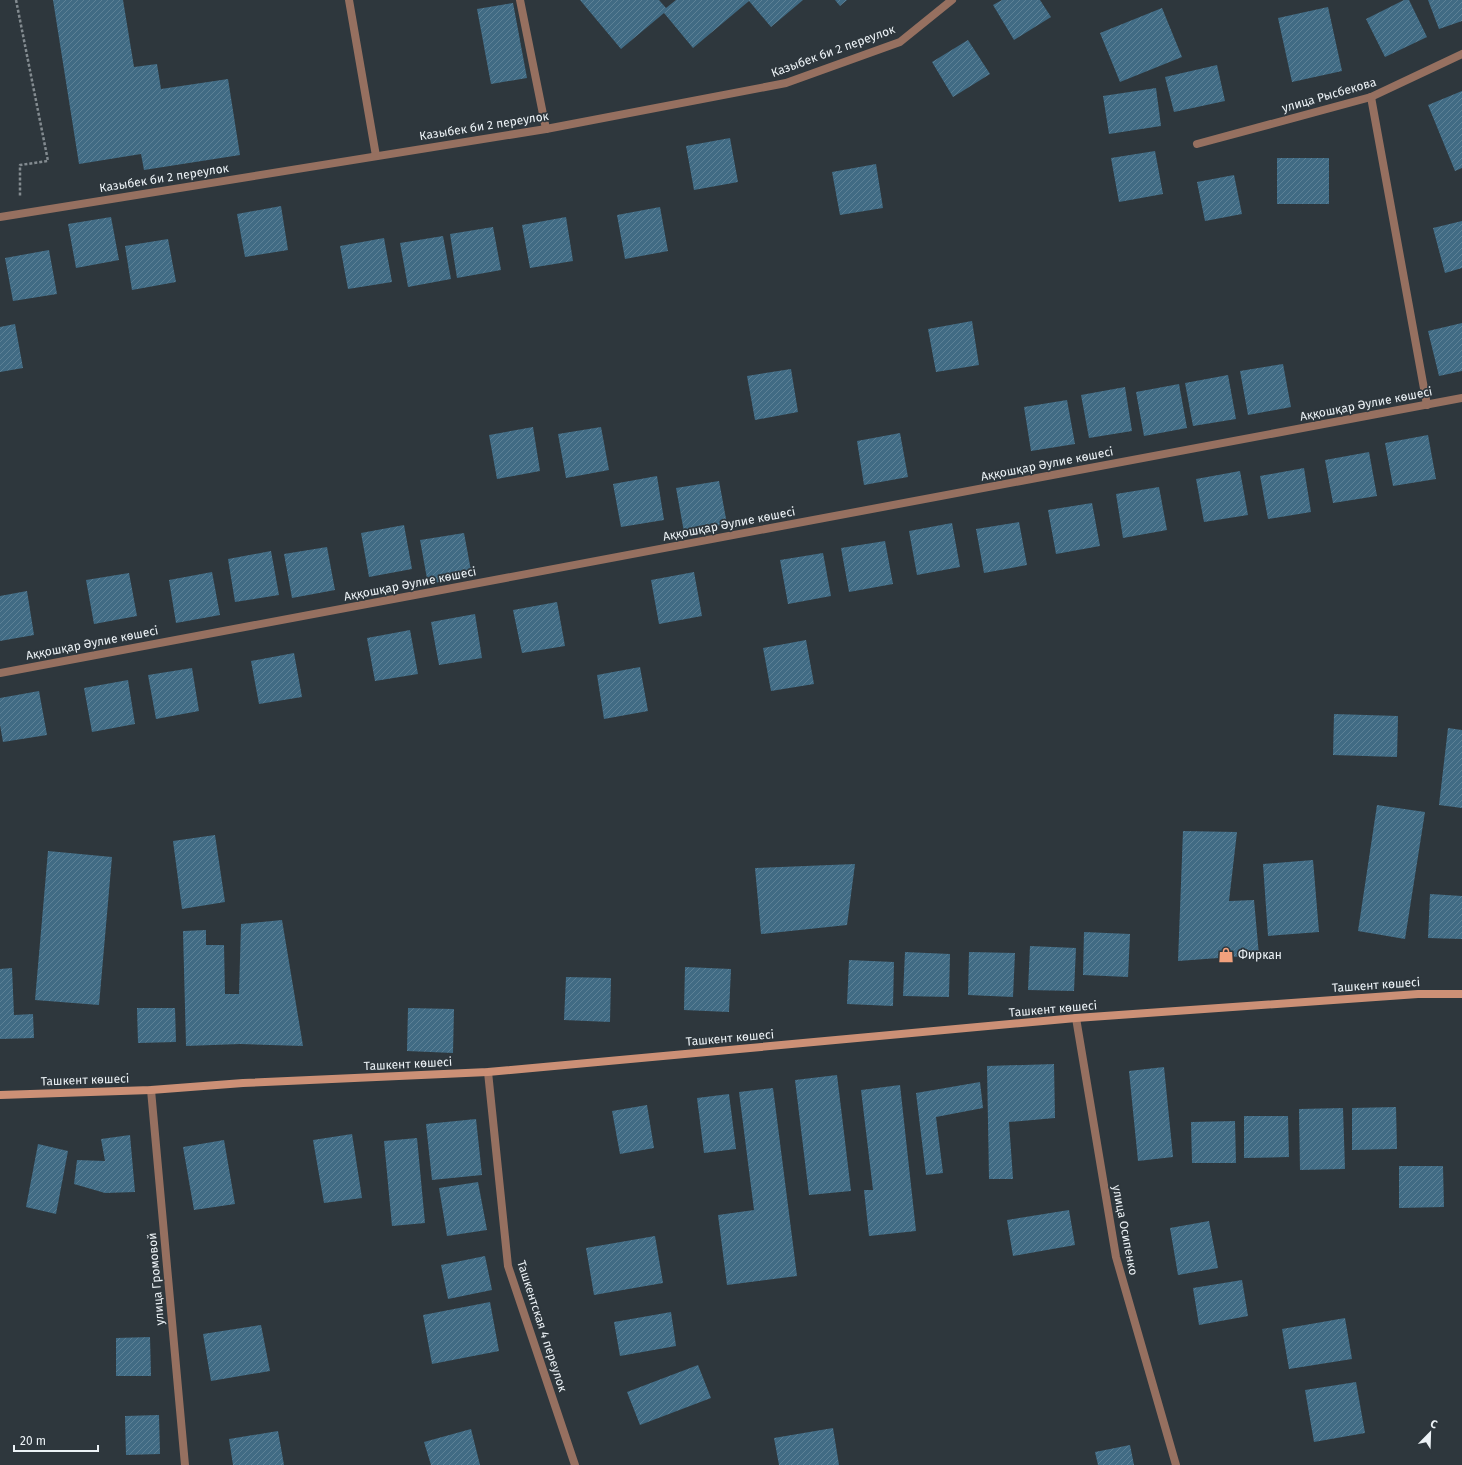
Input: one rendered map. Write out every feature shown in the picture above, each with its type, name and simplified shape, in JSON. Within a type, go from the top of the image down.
[{"type":"main road","name":"Ташкент көшесі","points":[[0,1095],[151,1090],[243,1083],[488,1072],[1076,1018],[1418,994],[1462,994]]},
{"type":"street","points":[[349,0],[376,156]]},
{"type":"street","points":[[520,0],[546,129]]},
{"type":"street","name":"Казыбек би 2 переулок","points":[[0,217],[546,129],[786,84],[900,42],[952,0]]},
{"type":"street","name":"улица Рысбекова","points":[[1197,144],[1371,97],[1462,54]]},
{"type":"street","points":[[1371,97],[1426,405]]},
{"type":"street","name":"Аққошқар Әулие көшесі","points":[[0,673],[1462,398]]},
{"type":"street","name":"улица Осипенко","points":[[1076,1018],[1116,1257],[1176,1465]]},
{"type":"street","name":"Ташкентская 4 переулок","points":[[488,1072],[508,1266],[575,1465]]},
{"type":"street","name":"улица Громовой","points":[[151,1090],[186,1465]]},
{"type":"path","points":[[16,0],[48,161],[20,166],[21,213]]},
{"type":"building","points":[[53,0],[123,0],[134,67],[157,64],[161,89],[228,79],[240,155],[144,170],[141,154],[79,164]]},
{"type":"building","points":[[580,0],[659,0],[666,8],[676,0],[803,0],[771,27],[749,1],[693,48],[664,13],[621,49]]},
{"type":"building","points":[[835,0],[847,0],[840,6]]},
{"type":"building","points":[[1002,0],[1040,0],[1051,17],[1014,40],[993,5]]},
{"type":"building","points":[[1404,0],[1409,0],[1427,37],[1385,57],[1366,19]]},
{"type":"building","points":[[1428,0],[1462,0],[1462,21],[1439,29]]},
{"type":"building","points":[[513,3],[527,78],[491,84],[477,9]]},
{"type":"building","points":[[1328,7],[1342,71],[1292,82],[1278,18]]},
{"type":"building","points":[[1162,8],[1182,57],[1120,82],[1100,33]]},
{"type":"building","points":[[968,40],[990,74],[953,97],[932,62]]},
{"type":"building","points":[[1217,65],[1225,101],[1174,112],[1165,77]]},
{"type":"building","points":[[1156,88],[1161,126],[1109,134],[1103,96]]},
{"type":"building","points":[[1462,91],[1462,168],[1455,171],[1428,105]]},
{"type":"building","points":[[730,138],[738,182],[694,190],[686,146]]},
{"type":"building","points":[[1155,151],[1163,194],[1119,202],[1111,158]]},
{"type":"building","points":[[1277,158],[1329,158],[1329,204],[1277,204]]},
{"type":"building","points":[[876,164],[883,208],[840,215],[832,172]]},
{"type":"building","points":[[1234,175],[1242,214],[1205,221],[1197,182]]},
{"type":"building","points":[[281,206],[288,250],[245,257],[237,214]]},
{"type":"building","points":[[660,207],[668,251],[625,259],[617,215]]},
{"type":"building","points":[[111,217],[119,260],[76,268],[68,224]]},
{"type":"building","points":[[566,217],[573,261],[530,268],[522,225]]},
{"type":"building","points":[[1462,221],[1462,268],[1445,273],[1433,228]]},
{"type":"building","points":[[493,227],[501,270],[457,278],[450,234]]},
{"type":"building","points":[[443,236],[451,279],[408,287],[400,243]]},
{"type":"building","points":[[384,238],[392,282],[348,289],[340,246]]},
{"type":"building","points":[[168,239],[176,282],[132,290],[125,246]]},
{"type":"building","points":[[49,250],[57,294],[13,301],[5,258]]},
{"type":"building","points":[[972,321],[979,365],[936,372],[928,329]]},
{"type":"building","points":[[1462,323],[1462,371],[1439,376],[1428,331]]},
{"type":"building","points":[[15,324],[23,368],[0,372],[0,327]]},
{"type":"building","points":[[1283,364],[1291,407],[1248,415],[1240,371]]},
{"type":"building","points":[[791,369],[798,412],[755,420],[747,376]]},
{"type":"building","points":[[1228,375],[1236,419],[1193,426],[1185,383]]},
{"type":"building","points":[[1179,384],[1187,428],[1144,436],[1136,392]]},
{"type":"building","points":[[1125,387],[1132,431],[1089,438],[1081,395]]},
{"type":"building","points":[[1067,400],[1075,444],[1031,451],[1024,407]]},
{"type":"building","points":[[533,427],[540,471],[497,479],[489,435]]},
{"type":"building","points":[[601,427],[609,470],[566,478],[558,434]]},
{"type":"building","points":[[900,433],[908,477],[864,485],[857,441]]},
{"type":"building","points":[[1428,435],[1436,479],[1393,486],[1385,443]]},
{"type":"building","points":[[1369,452],[1377,496],[1333,503],[1325,460]]},
{"type":"building","points":[[1304,468],[1311,512],[1268,519],[1260,476]]},
{"type":"building","points":[[1240,471],[1248,515],[1204,522],[1196,479]]},
{"type":"building","points":[[657,476],[664,520],[621,527],[613,484]]},
{"type":"building","points":[[719,481],[727,524],[684,532],[676,488]]},
{"type":"building","points":[[1159,487],[1167,530],[1123,538],[1116,494]]},
{"type":"building","points":[[1092,503],[1100,546],[1056,554],[1048,510]]},
{"type":"building","points":[[1019,522],[1027,565],[984,573],[976,529]]},
{"type":"building","points":[[952,523],[960,567],[917,575],[909,531]]},
{"type":"building","points":[[404,525],[412,569],[369,577],[361,533]]},
{"type":"building","points":[[464,533],[472,576],[428,584],[420,540]]},
{"type":"building","points":[[885,541],[893,584],[849,592],[841,548]]},
{"type":"building","points":[[327,547],[335,590],[292,598],[284,554]]},
{"type":"building","points":[[271,551],[279,595],[235,602],[228,559]]},
{"type":"building","points":[[823,553],[831,596],[788,604],[780,560]]},
{"type":"building","points":[[212,572],[220,615],[176,623],[169,580]]},
{"type":"building","points":[[694,572],[702,616],[659,624],[651,580]]},
{"type":"building","points":[[129,573],[137,616],[94,624],[86,580]]},
{"type":"building","points":[[27,591],[34,635],[0,641],[0,596]]},
{"type":"building","points":[[557,602],[565,646],[522,653],[513,610]]},
{"type":"building","points":[[475,614],[482,658],[439,665],[431,622]]},
{"type":"building","points":[[410,630],[418,674],[375,681],[367,638]]},
{"type":"building","points":[[806,640],[814,684],[771,691],[763,648]]},
{"type":"building","points":[[294,653],[302,697],[259,704],[251,661]]},
{"type":"building","points":[[640,667],[648,711],[604,719],[597,675]]},
{"type":"building","points":[[192,668],[199,711],[156,719],[148,675]]},
{"type":"building","points":[[128,680],[135,724],[92,732],[84,688]]},
{"type":"building","points":[[39,691],[47,735],[3,742],[0,725],[0,698]]},
{"type":"building","points":[[1334,714],[1398,716],[1397,757],[1333,755]]},
{"type":"building","points":[[1448,728],[1462,730],[1462,808],[1439,805]]},
{"type":"building","points":[[1377,805],[1425,812],[1405,939],[1358,931]]},
{"type":"building","points":[[1183,831],[1237,832],[1229,901],[1254,900],[1259,955],[1178,961]]},
{"type":"building","points":[[215,835],[225,902],[182,909],[173,841]]},
{"type":"building","points":[[48,851],[112,857],[99,1005],[35,1000]]},
{"type":"building","points":[[1313,860],[1319,932],[1268,936],[1263,864]]},
{"type":"building","points":[[855,864],[847,925],[761,934],[755,868]]},
{"type":"building","points":[[1430,894],[1462,896],[1462,939],[1428,938]]},
{"type":"building","points":[[282,920],[303,1046],[240,1044],[186,1046],[183,931],[206,930],[206,945],[224,945],[225,994],[239,994],[241,924]]},
{"type":"building","points":[[1084,932],[1130,934],[1128,977],[1083,975]]},
{"type":"building","points":[[1030,946],[1076,948],[1074,991],[1028,990]]},
{"type":"building","points":[[905,952],[950,954],[949,997],[903,996]]},
{"type":"building","points":[[969,952],[1015,953],[1013,997],[968,995]]},
{"type":"building","points":[[849,960],[894,962],[893,1006],[847,1004]]},
{"type":"building","points":[[685,967],[731,969],[729,1012],[684,1010]]},
{"type":"building","points":[[12,968],[14,1015],[33,1014],[34,1038],[0,1039],[0,969]]},
{"type":"building","points":[[566,977],[611,978],[610,1022],[564,1020]]},
{"type":"building","points":[[137,1008],[175,1008],[176,1042],[138,1043]]},
{"type":"building","points":[[408,1008],[454,1009],[453,1053],[407,1051]]},
{"type":"building","points":[[1054,1064],[1055,1118],[1009,1122],[1013,1179],[989,1179],[987,1066]]},
{"type":"building","points":[[1164,1067],[1173,1157],[1138,1161],[1129,1071]]},
{"type":"building","points":[[837,1075],[851,1191],[809,1195],[795,1080]]},
{"type":"building","points":[[980,1082],[983,1108],[936,1117],[943,1173],[926,1175],[916,1093]]},
{"type":"building","points":[[900,1085],[916,1231],[869,1236],[864,1190],[873,1190],[861,1090]]},
{"type":"building","points":[[773,1088],[797,1276],[727,1285],[718,1215],[754,1210],[739,1092]]},
{"type":"building","points":[[729,1094],[736,1149],[704,1153],[697,1098]]},
{"type":"building","points":[[647,1105],[654,1148],[620,1154],[612,1111]]},
{"type":"building","points":[[1396,1107],[1397,1149],[1352,1150],[1352,1108]]},
{"type":"building","points":[[1343,1108],[1345,1169],[1300,1170],[1299,1109]]},
{"type":"building","points":[[1244,1116],[1288,1116],[1289,1157],[1244,1158]]},
{"type":"building","points":[[476,1119],[482,1175],[432,1180],[426,1124]]},
{"type":"building","points":[[1235,1121],[1236,1163],[1192,1163],[1191,1122]]},
{"type":"building","points":[[352,1134],[362,1198],[324,1203],[313,1140]]},
{"type":"building","points":[[130,1135],[135,1192],[105,1193],[74,1184],[77,1160],[105,1161],[101,1139]]},
{"type":"building","points":[[417,1138],[425,1223],[392,1226],[384,1141]]},
{"type":"building","points":[[224,1140],[235,1204],[194,1210],[183,1147]]},
{"type":"building","points":[[38,1144],[68,1151],[56,1214],[26,1207]]},
{"type":"building","points":[[1399,1166],[1443,1166],[1444,1207],[1399,1208]]},
{"type":"building","points":[[478,1182],[487,1230],[447,1236],[439,1188]]},
{"type":"building","points":[[1069,1210],[1075,1245],[1013,1256],[1007,1220]]},
{"type":"building","points":[[1209,1221],[1218,1268],[1178,1275],[1170,1228]]},
{"type":"building","points":[[655,1236],[663,1283],[594,1295],[586,1248]]},
{"type":"building","points":[[485,1256],[492,1290],[448,1299],[441,1265]]},
{"type":"building","points":[[1242,1280],[1248,1316],[1199,1325],[1193,1288]]},
{"type":"building","points":[[490,1302],[499,1351],[432,1364],[423,1315]]},
{"type":"building","points":[[671,1312],[676,1346],[620,1356],[614,1322]]},
{"type":"building","points":[[1345,1318],[1352,1359],[1289,1369],[1282,1329]]},
{"type":"building","points":[[261,1325],[270,1371],[211,1381],[203,1334]]},
{"type":"building","points":[[150,1337],[151,1376],[116,1376],[116,1338]]},
{"type":"building","points":[[698,1365],[711,1398],[640,1425],[627,1392]]},
{"type":"building","points":[[1356,1382],[1365,1433],[1314,1442],[1305,1390]]},
{"type":"building","points":[[159,1415],[160,1454],[126,1455],[125,1416]]},
{"type":"building","points":[[833,1428],[839,1465],[779,1465],[774,1438]]},
{"type":"building","points":[[471,1429],[480,1465],[431,1465],[424,1442]]},
{"type":"building","points":[[278,1431],[284,1465],[233,1465],[229,1439]]},
{"type":"building","points":[[1130,1445],[1134,1465],[1098,1465],[1095,1452]]},
{"type":"place","name":"Фиркан","points":[[1226,955]]}]
